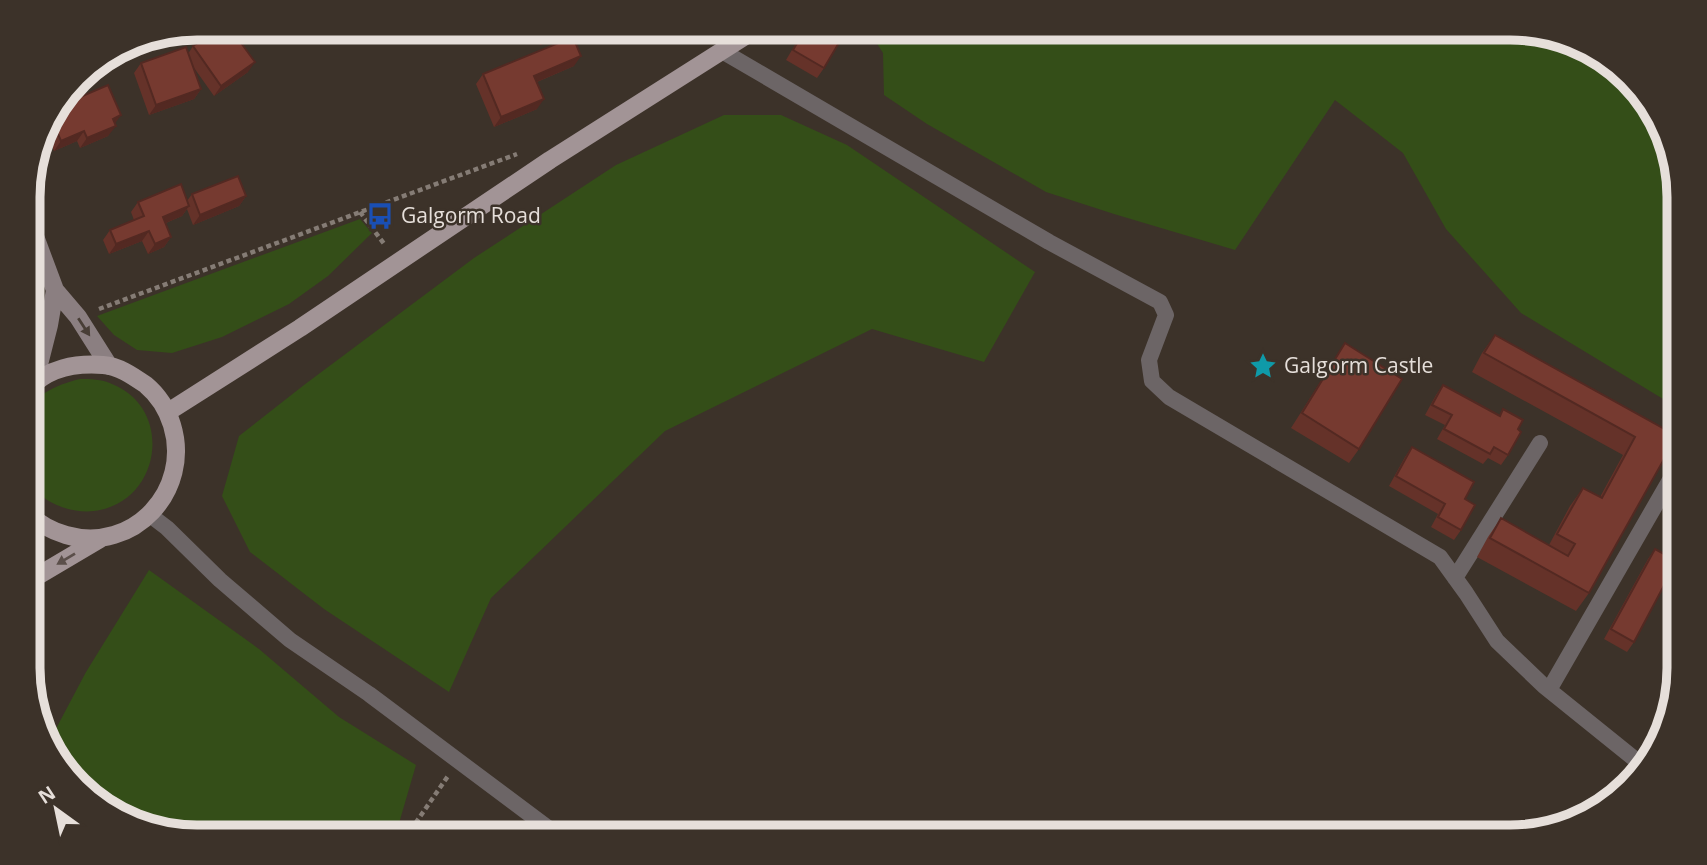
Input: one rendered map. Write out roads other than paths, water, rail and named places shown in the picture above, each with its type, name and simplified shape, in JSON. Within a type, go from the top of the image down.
[{"type":"main road","points":[[168,412],[289,335],[551,160],[738,41]]},
{"type":"main road","points":[[40,574],[103,538],[128,530],[150,515],[166,493],[176,467],[176,439],[168,412],[153,391],[132,374],[109,366],[81,364],[56,370],[41,380]]},
{"type":"main road","points":[[40,522],[52,531],[77,538],[103,538]]},
{"type":"street","points":[[41,253],[55,290],[78,317],[109,366]]},
{"type":"street","points":[[41,347],[55,290]]},
{"type":"lane","points":[[722,51],[1049,242],[1160,302],[1166,316],[1149,360],[1152,381],[1169,397],[1440,557],[1497,641],[1549,690],[1636,760]]},
{"type":"lane","points":[[1455,578],[1540,443]]},
{"type":"lane","points":[[1549,690],[1667,485]]},
{"type":"lane","points":[[150,515],[290,640],[369,694],[544,825]]},
{"type":"place","name":"Galgorm Road","points":[[380,216]]},
{"type":"place","name":"Galgorm Castle","points":[[1263,366]]}]
